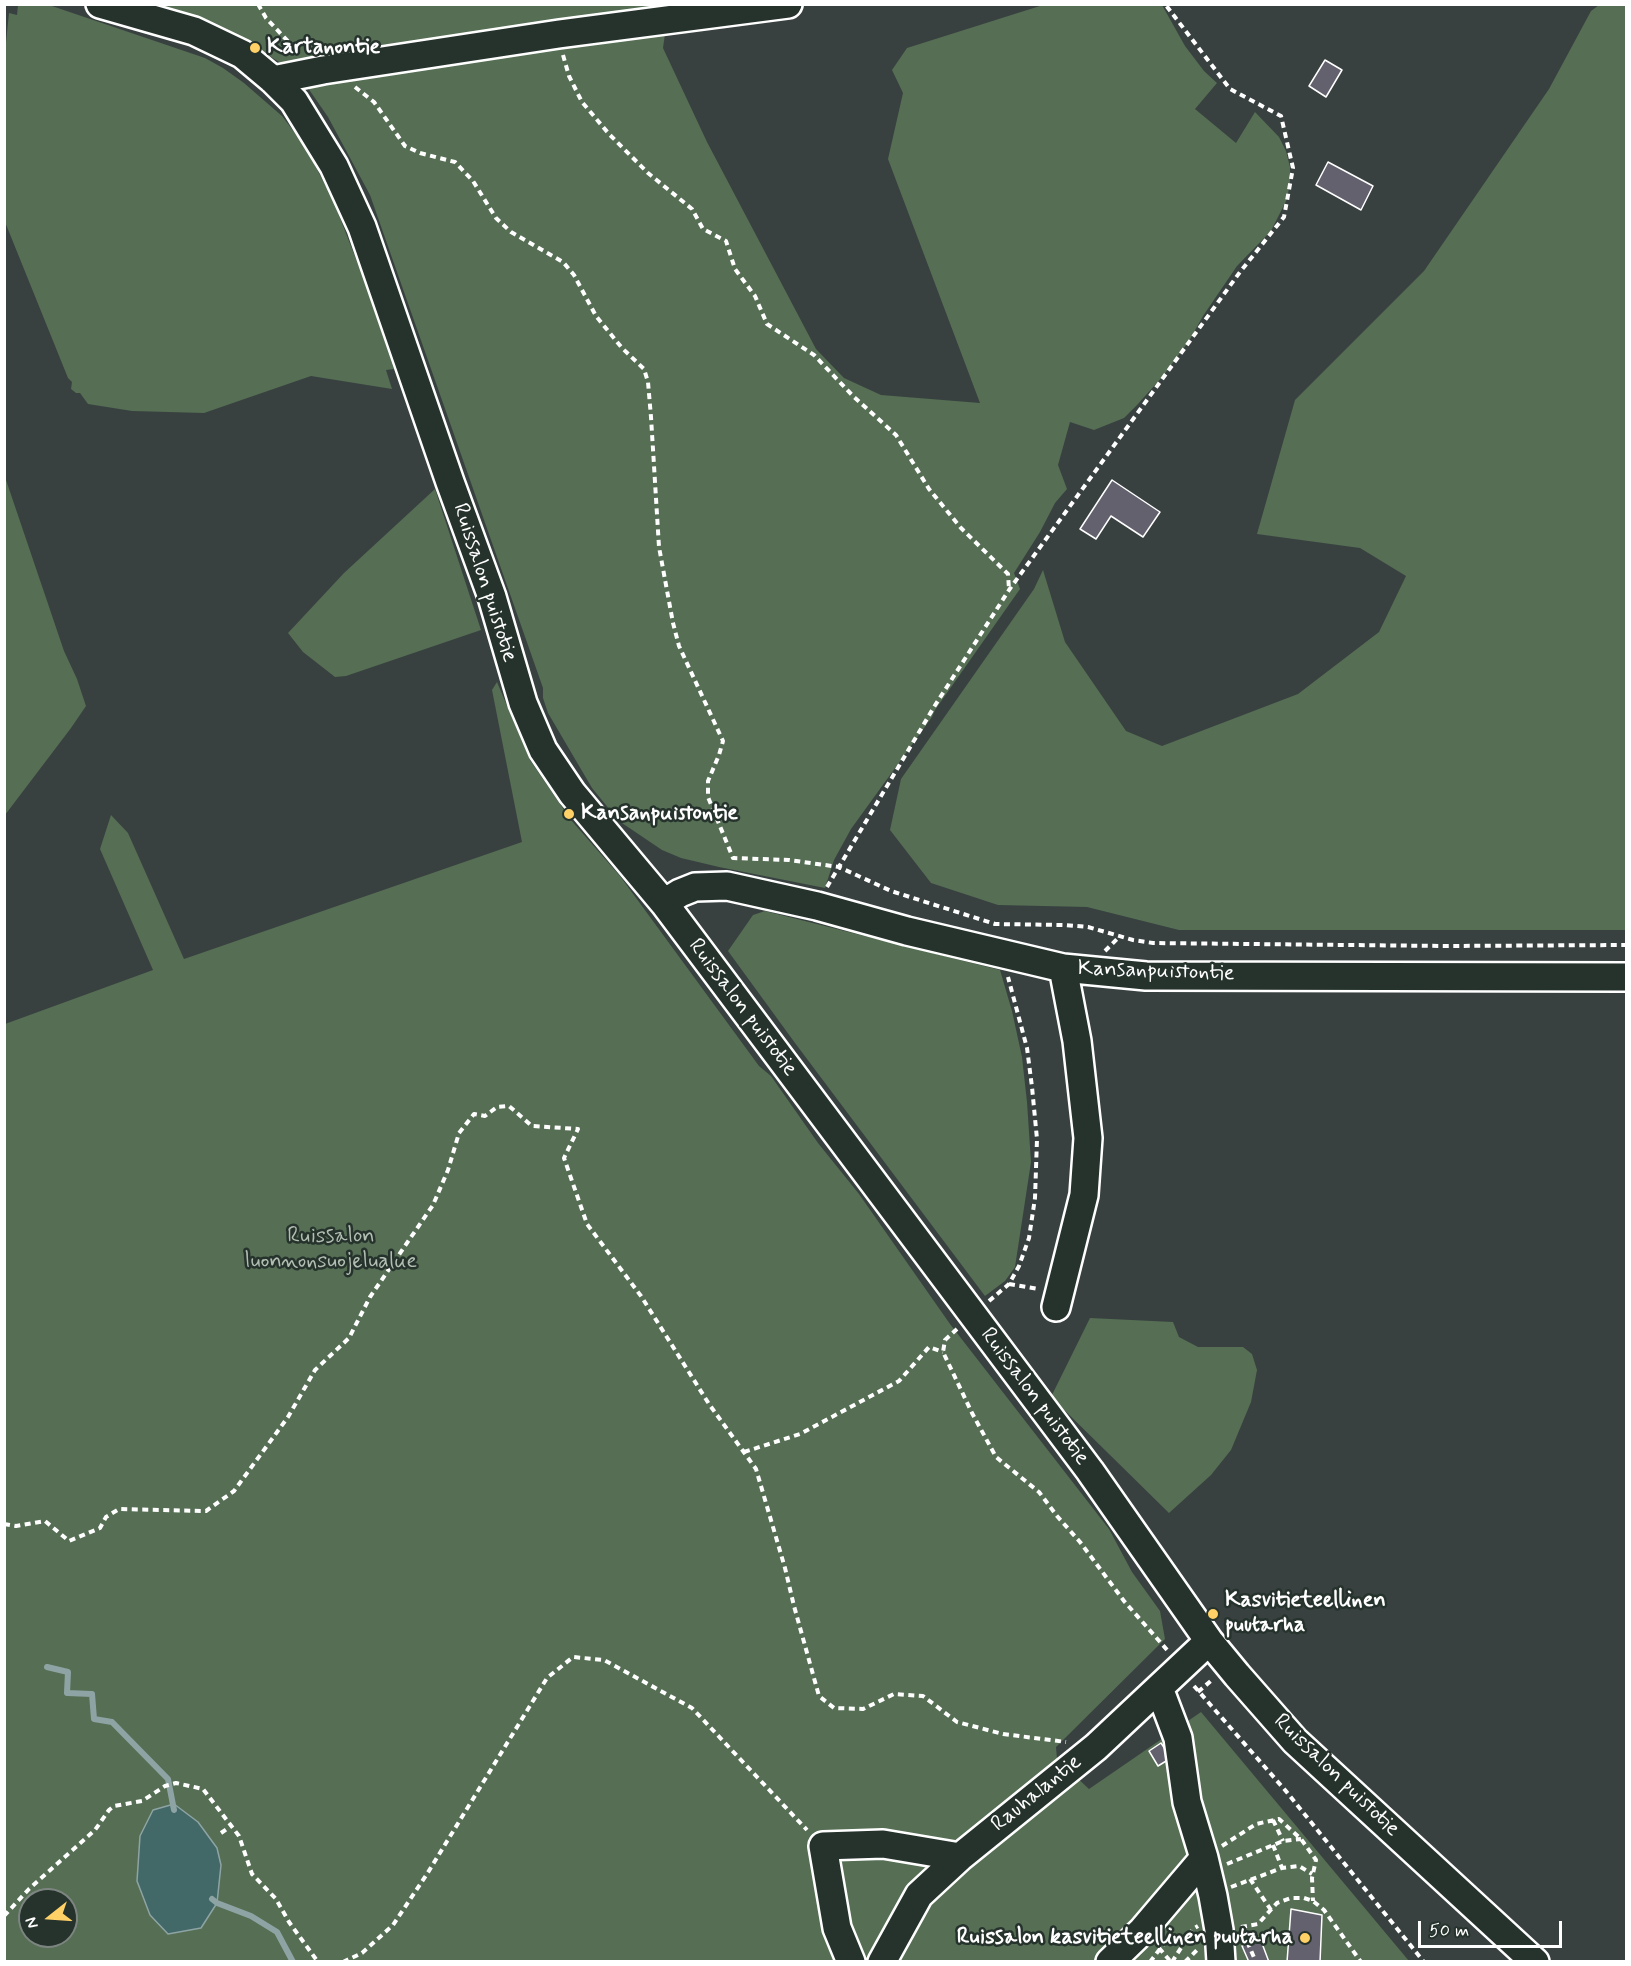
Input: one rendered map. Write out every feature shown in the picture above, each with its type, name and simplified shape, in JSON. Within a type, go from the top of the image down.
[{"type":"street","name":"Ruissalon puistotie","points":[[100,4],[194,31],[242,54],[294,101],[334,166],[362,227],[492,597],[523,703],[543,750],[572,793],[664,903],[1090,1471],[1209,1641],[1295,1741],[1535,1962]]},
{"type":"street","points":[[273,80],[323,70],[559,34],[788,4]]},
{"type":"street","name":"Kansanpuistontie","points":[[664,903],[695,887],[727,886],[817,906],[907,931],[1063,968],[1146,976],[1626,977]]},
{"type":"street","points":[[1057,1300],[1084,1195],[1088,1138],[1077,1041],[1063,968]]},
{"type":"street","name":"Rauhalantie","points":[[882,1962],[919,1896],[960,1857],[1096,1747],[1209,1641]]},
{"type":"street","points":[[1159,1688],[1178,1738],[1187,1802],[1217,1900],[1221,1962]]},
{"type":"street","points":[[851,1962],[837,1928],[823,1846],[883,1844],[960,1857]]},
{"type":"street","points":[[1110,1962],[1142,1931],[1217,1900]]},
{"type":"path","points":[[258,4],[266,18],[303,58],[351,84],[374,102],[405,146],[420,153],[455,162],[473,181],[496,218],[511,232],[563,262],[574,275],[596,316],[622,348],[644,369],[648,382],[651,417],[659,548],[673,623],[680,646],[723,741],[708,781],[708,797],[733,858],[789,860],[839,867],[891,891],[995,924],[1088,927],[1133,940],[1154,943],[1626,945]]},
{"type":"path","points":[[817,906],[934,707],[1009,590],[1284,217],[1293,168],[1281,116],[1230,89],[1165,4]]},
{"type":"path","points":[[559,34],[569,76],[582,102],[609,134],[648,173],[692,209],[703,229],[726,241],[735,269],[755,296],[767,324],[814,355],[853,396],[896,435],[929,489],[961,528],[1008,574],[1009,590]]},
{"type":"path","points":[[986,1303],[1009,1284],[1019,1266],[1029,1238],[1035,1198],[1038,1140],[1027,1048],[1007,974]]},
{"type":"path","points":[[4,1524],[16,1526],[45,1521],[69,1541],[100,1528],[106,1517],[119,1509],[206,1511],[234,1491],[288,1417],[315,1370],[349,1338],[370,1297],[433,1205],[448,1170],[459,1134],[474,1114],[485,1116],[497,1107],[508,1106],[532,1126],[578,1129],[564,1158],[587,1224],[640,1296],[709,1404],[756,1469],[819,1696],[834,1708],[863,1709],[894,1694],[923,1696],[957,1722],[1003,1734],[1096,1747]]},
{"type":"path","points":[[1009,1284],[1057,1300]]},
{"type":"path","points":[[744,1452],[800,1434],[899,1381],[929,1347],[943,1352]]},
{"type":"path","points":[[343,1962],[362,1953],[393,1925],[427,1874],[547,1678],[573,1656],[604,1660],[692,1708],[823,1846]]},
{"type":"path","points":[[1198,1692],[1217,1676]]},
{"type":"path","points":[[4,1917],[29,1889],[94,1830],[114,1806],[142,1801],[165,1786],[176,1783],[203,1789],[238,1836],[252,1874],[276,1899],[289,1922],[318,1962]]},
{"type":"path","points":[[1217,1900],[1256,1824],[1279,1819],[1301,1839],[1316,1860],[1312,1874],[1313,1901]]},
{"type":"path","points":[[1273,1820],[1283,1841]]},
{"type":"path","points":[[221,1833],[231,1826]]},
{"type":"path","points":[[1172,1962],[1193,1929],[1217,1900],[1274,1845],[1283,1841],[1301,1839]]},
{"type":"path","points":[[1274,1845],[1282,1868]]},
{"type":"path","points":[[1217,1900],[1250,1879],[1282,1868],[1299,1866],[1312,1874]]},
{"type":"path","points":[[1250,1879],[1271,1910]]},
{"type":"path","points":[[1217,1900],[1258,1924],[1277,1903],[1291,1898],[1313,1901],[1324,1910],[1361,1962]]},
{"type":"path","points":[[1217,1900],[1256,1962]]},
{"type":"path","points":[[1150,1962],[1160,1949]]},
{"type":"green space","points":[[18,5],[49,5],[205,58],[244,83],[282,116],[305,146],[333,200],[363,277],[394,369],[386,370],[392,389],[311,376],[204,413],[132,411],[88,404],[80,393],[71,389],[72,382],[68,378],[5,222],[5,52],[9,13],[17,15]]},
{"type":"green space","points":[[156,5],[661,5],[659,16],[665,34],[663,48],[707,142],[816,349],[844,378],[881,395],[980,403],[888,159],[903,93],[892,70],[907,48],[1043,5],[1162,5],[1185,46],[1204,71],[1217,83],[1195,109],[1236,143],[1255,112],[1279,137],[1286,151],[1290,167],[1290,183],[1287,199],[1271,231],[1237,266],[1189,341],[1163,376],[1137,405],[1124,418],[1094,430],[1070,422],[1058,465],[1067,489],[1055,503],[1014,573],[1020,589],[851,829],[834,860],[825,888],[719,867],[681,858],[662,850],[619,821],[592,788],[548,713],[543,698],[543,688],[370,195],[328,117],[299,75],[248,42]]},
{"type":"green space","points":[[1599,5],[1626,5],[1626,930],[1179,930],[1087,907],[998,905],[931,883],[890,830],[901,779],[1034,589],[1043,570],[1065,642],[1126,731],[1162,746],[1298,694],[1379,632],[1406,576],[1360,548],[1257,534],[1295,400],[1424,271],[1549,89],[1591,11]]},
{"type":"green space","points":[[5,477],[64,651],[86,706],[5,815]]},
{"type":"green space","points":[[435,489],[481,630],[346,676],[335,677],[303,652],[288,633],[344,573]]},
{"type":"green space","name":"Ruissalon luonnonsuojelualue","points":[[497,682],[530,760],[571,820],[620,876],[759,1066],[771,1076],[818,1143],[859,1194],[950,1324],[1109,1529],[1132,1572],[1160,1611],[1165,1639],[1056,1747],[1057,1759],[1089,1789],[1201,1712],[1409,1961],[5,1962],[5,1024],[153,970],[100,849],[111,815],[128,833],[184,959],[522,842],[492,690]]},
{"type":"green space","points":[[765,911],[1000,970],[1022,1057],[1031,1162],[1015,1267],[1005,1281],[985,1296],[728,951],[753,915]]},
{"type":"green space","points":[[1090,1318],[1173,1322],[1179,1337],[1198,1347],[1243,1347],[1252,1354],[1257,1370],[1251,1402],[1231,1450],[1211,1475],[1169,1513],[1051,1397]]},
{"type":"water","points":[[174,1804],[198,1822],[217,1848],[221,1865],[217,1903],[201,1928],[168,1934],[150,1915],[137,1881],[140,1836],[153,1810]]},
{"type":"building","points":[[1325,60],[1342,70],[1326,97],[1309,86]]},
{"type":"building","points":[[1328,162],[1373,186],[1361,210],[1316,185]]},
{"type":"building","points":[[1112,480],[1160,512],[1143,537],[1111,516],[1096,539],[1080,529]]},
{"type":"building","points":[[1161,1743],[1171,1758],[1158,1766],[1149,1751]]},
{"type":"building","name":"Ruissalon kasvitieteellinen puutarha","points":[[1291,1909],[1322,1915],[1320,1962],[1287,1962]]},
{"type":"building","points":[[1260,1938],[1269,1962],[1249,1962],[1242,1946]]},
{"type":"waterway","points":[[47,1667],[68,1672],[67,1693],[92,1694],[94,1719],[112,1722],[168,1779],[174,1810]]},
{"type":"waterway","points":[[212,1899],[251,1916],[277,1932],[293,1962]]},
{"type":"place","name":"Kartanontie","points":[[255,48]]},
{"type":"place","name":"Kansanpuistontie","points":[[569,814]]},
{"type":"place","name":"Kasvitieteellinen puutarha","points":[[1213,1614]]},
{"type":"place","name":"Ruissalon kasvitieteellinen puutarha","points":[[1305,1938]]}]
